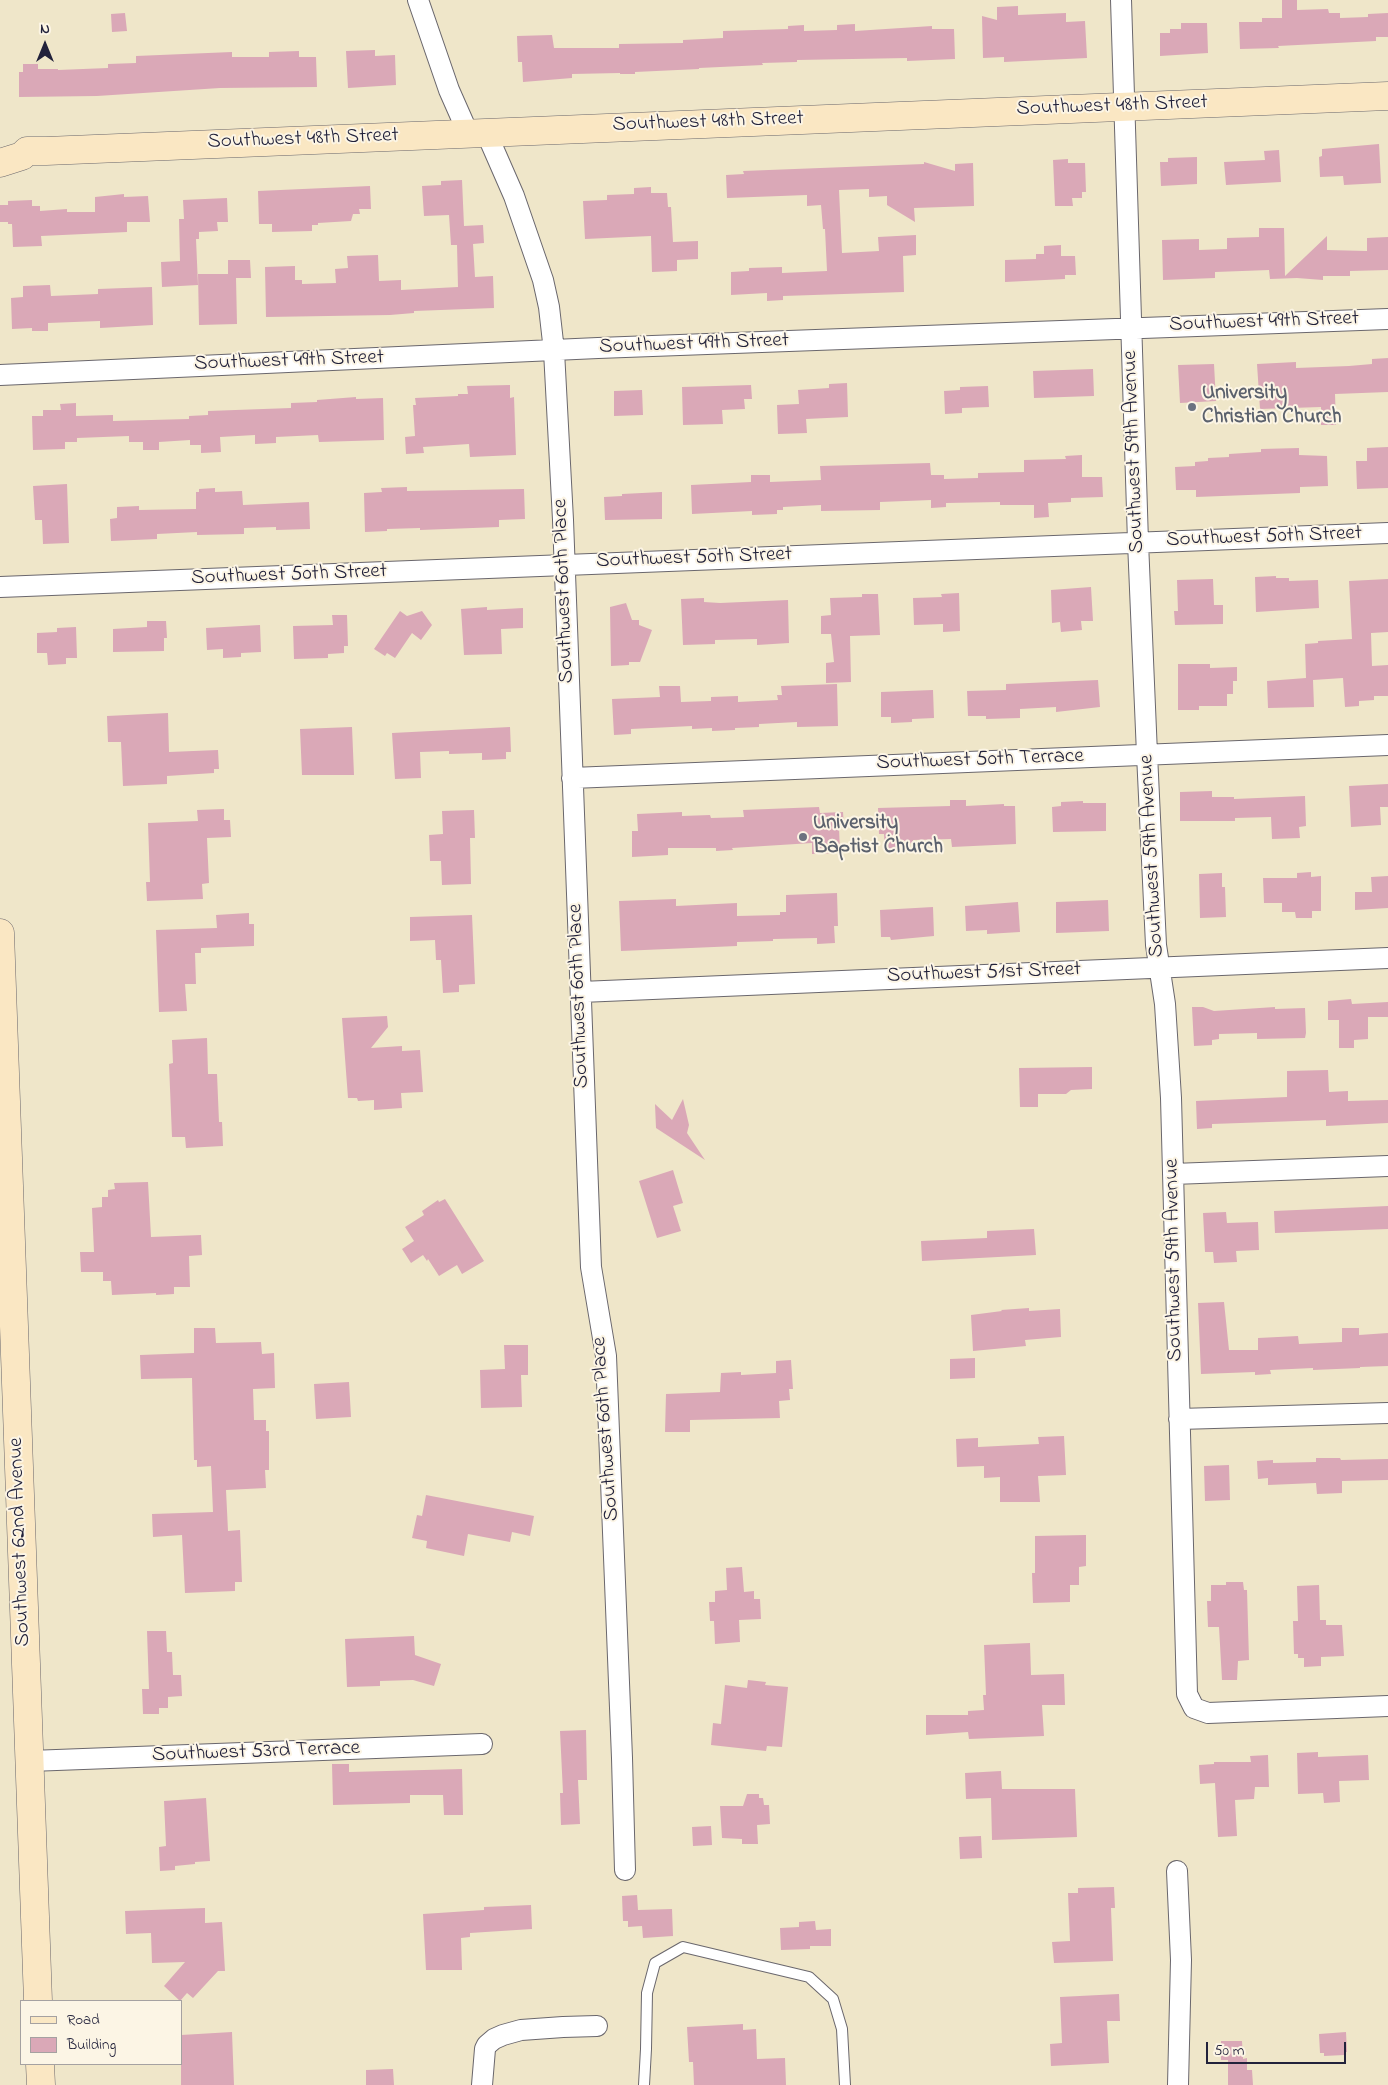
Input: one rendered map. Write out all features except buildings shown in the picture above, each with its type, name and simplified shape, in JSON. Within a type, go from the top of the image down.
[{"type":"street","name":"Southwest 60th Place","points":[[418,0],[449,90],[477,132],[514,196],[543,280],[549,307],[554,351],[565,564],[591,1267],[606,1356],[625,1870]]},
{"type":"street","name":"Southwest 59th Avenue","points":[[1121,0],[1138,542],[1147,754],[1156,945],[1166,1026],[1172,1174],[1186,1687],[1188,1699],[1195,1709],[1216,1714],[1388,1706]]},
{"type":"street","name":"Southwest 48th Street","points":[[0,163],[22,156],[27,152],[1388,96]]},
{"type":"street","name":"Southwest 48th Street","points":[[0,142],[22,146],[27,152]]},
{"type":"street","name":"Southwest 49th Street","points":[[0,374],[1388,319]]},
{"type":"street","name":"Southwest 50th Street","points":[[0,587],[1388,533]]},
{"type":"street","name":"Southwest 50th Terrace","points":[[572,778],[1388,745]]},
{"type":"street","name":"Southwest 62nd Avenue","points":[[0,934],[38,2000]]},
{"type":"street","name":"Southwest 51st Street","points":[[580,992],[1388,958]]},
{"type":"street","points":[[1172,1174],[1388,1166]]},
{"type":"street","points":[[1179,1419],[1388,1413]]},
{"type":"street","name":"Southwest 53rd Terrace","points":[[30,1761],[482,1744]]},
{"type":"street","points":[[1177,1870],[1181,1960],[1178,2085]]},
{"type":"street","points":[[482,2085],[484,2057],[488,2044],[503,2035],[521,2030],[597,2026]]},
{"type":"street","points":[[40,2065],[41,2085]]},
{"type":"lane","points":[[644,2085],[647,1992],[655,1963],[683,1947],[808,1977],[834,1999],[842,2029],[845,2085]]},
{"type":"place","name":"University Christian Church","points":[[1192,407]]},
{"type":"place","name":"University Baptist Church","points":[[803,837]]}]
